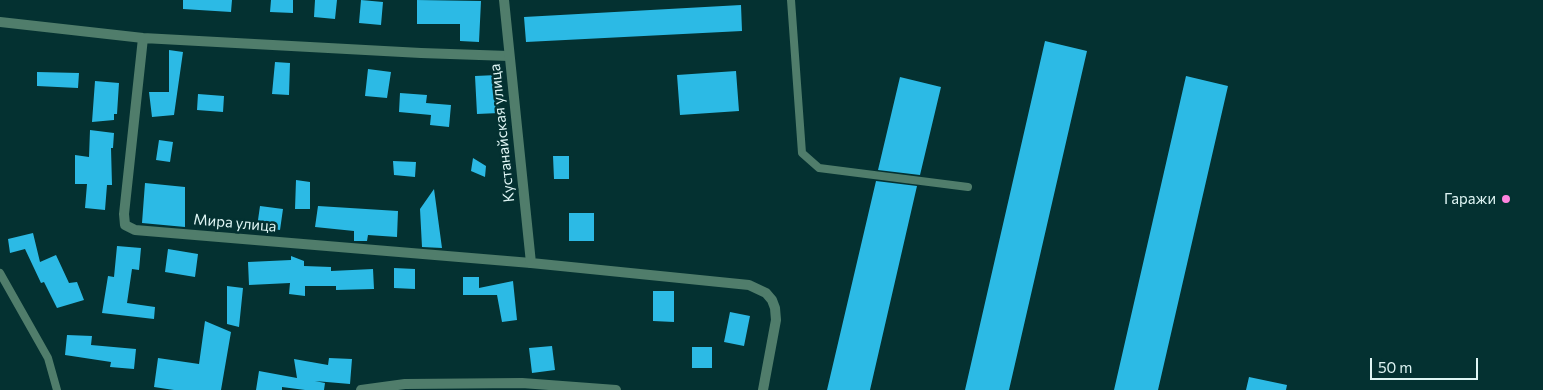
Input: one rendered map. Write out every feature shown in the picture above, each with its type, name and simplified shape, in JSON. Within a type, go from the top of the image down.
[{"type":"street","name":"Кустанайская улица","points":[[504,0],[531,263]]},
{"type":"street","points":[[0,22],[143,38],[509,56]]},
{"type":"street","name":"Мира улица","points":[[143,38],[124,214],[125,225],[135,230],[531,263]]},
{"type":"street","points":[[531,263],[749,285],[766,293],[772,300],[775,308],[776,320],[764,390]]},
{"type":"street","points":[[361,390],[405,384],[512,383],[616,390]]},
{"type":"lane","points":[[790,0],[802,153],[819,168],[968,187]]},
{"type":"lane","points":[[0,273],[48,358],[57,390]]},
{"type":"building","points":[[183,0],[232,0],[231,12],[183,9]]},
{"type":"building","points":[[271,0],[293,0],[293,13],[270,12]]},
{"type":"building","points":[[315,0],[337,0],[335,19],[314,17]]},
{"type":"building","points":[[361,0],[383,2],[381,25],[359,23]]},
{"type":"building","points":[[417,0],[481,1],[479,42],[460,41],[460,24],[417,24]]},
{"type":"building","points":[[741,5],[742,31],[526,42],[524,17]]},
{"type":"building","points":[[1045,41],[1087,51],[1009,390],[965,390]]},
{"type":"building","points":[[169,50],[183,52],[174,115],[152,117],[149,92],[169,92]]},
{"type":"building","points":[[275,62],[290,63],[289,95],[272,94]]},
{"type":"building","points":[[368,69],[391,72],[387,98],[365,96]]},
{"type":"building","points":[[736,71],[739,111],[680,115],[677,75]]},
{"type":"building","points":[[37,72],[79,73],[78,88],[37,86]]},
{"type":"building","points":[[497,75],[499,113],[477,114],[475,76]]},
{"type":"building","points":[[1186,76],[1228,86],[1158,390],[1114,390]]},
{"type":"building","points":[[900,77],[941,87],[920,175],[878,170]]},
{"type":"building","points":[[95,81],[119,83],[117,114],[114,114],[114,120],[92,122]]},
{"type":"building","points":[[400,93],[427,95],[426,103],[451,105],[449,127],[430,125],[431,115],[399,112]]},
{"type":"building","points":[[198,94],[224,96],[223,112],[197,110]]},
{"type":"building","points":[[90,130],[114,133],[113,148],[111,148],[112,185],[107,185],[105,210],[85,208],[87,184],[75,184],[75,155],[89,157]]},
{"type":"building","points":[[159,140],[173,142],[170,162],[156,160]]},
{"type":"building","points":[[553,156],[569,156],[569,179],[554,179]]},
{"type":"building","points":[[473,158],[486,166],[485,177],[471,171]]},
{"type":"building","points":[[393,161],[416,162],[415,177],[394,175]]},
{"type":"building","points":[[296,180],[310,182],[310,209],[295,209]]},
{"type":"building","points":[[876,181],[917,186],[870,390],[827,390]]},
{"type":"building","points":[[145,183],[185,187],[185,227],[142,223]]},
{"type":"building","points":[[434,189],[442,248],[422,247],[420,209]]},
{"type":"building","points":[[260,206],[283,209],[280,230],[257,227]]},
{"type":"building","points":[[318,206],[398,211],[397,237],[368,235],[367,241],[354,241],[354,231],[315,227]]},
{"type":"building","points":[[569,213],[594,213],[594,241],[569,241]]},
{"type":"building","points":[[33,233],[40,262],[56,255],[69,283],[77,282],[84,300],[57,308],[44,282],[41,283],[25,249],[10,253],[8,239]]},
{"type":"building","points":[[117,246],[141,248],[139,270],[132,269],[127,303],[155,307],[154,319],[102,313],[108,276],[114,277]]},
{"type":"building","points":[[168,249],[198,254],[195,277],[165,272]]},
{"type":"building","points":[[291,256],[304,261],[304,266],[331,267],[331,271],[373,269],[374,289],[336,290],[336,286],[305,286],[305,296],[289,294],[290,283],[249,285],[248,262],[291,260]]},
{"type":"building","points":[[394,268],[415,269],[415,289],[394,288]]},
{"type":"building","points":[[463,277],[479,277],[479,288],[513,281],[517,320],[502,322],[497,295],[463,295]]},
{"type":"building","points":[[227,286],[243,288],[239,327],[227,324]]},
{"type":"building","points":[[653,291],[674,291],[674,322],[653,321]]},
{"type":"building","points":[[730,312],[750,316],[744,346],[724,342]]},
{"type":"building","points":[[205,321],[231,332],[221,390],[174,390],[154,387],[158,358],[199,364]]},
{"type":"building","points":[[67,335],[92,336],[91,345],[136,349],[134,369],[110,367],[111,362],[65,355]]},
{"type":"building","points":[[552,346],[555,370],[532,373],[529,348]]},
{"type":"building","points":[[692,347],[712,347],[712,368],[692,368]]},
{"type":"building","points":[[329,358],[352,359],[350,384],[315,381],[325,383],[324,390],[282,387],[282,390],[256,390],[259,371],[297,378],[294,359],[328,365]]},
{"type":"building","points":[[1249,377],[1287,385],[1286,390],[1246,390]]},
{"type":"place","name":"Гаражи","points":[[1506,199]]}]
